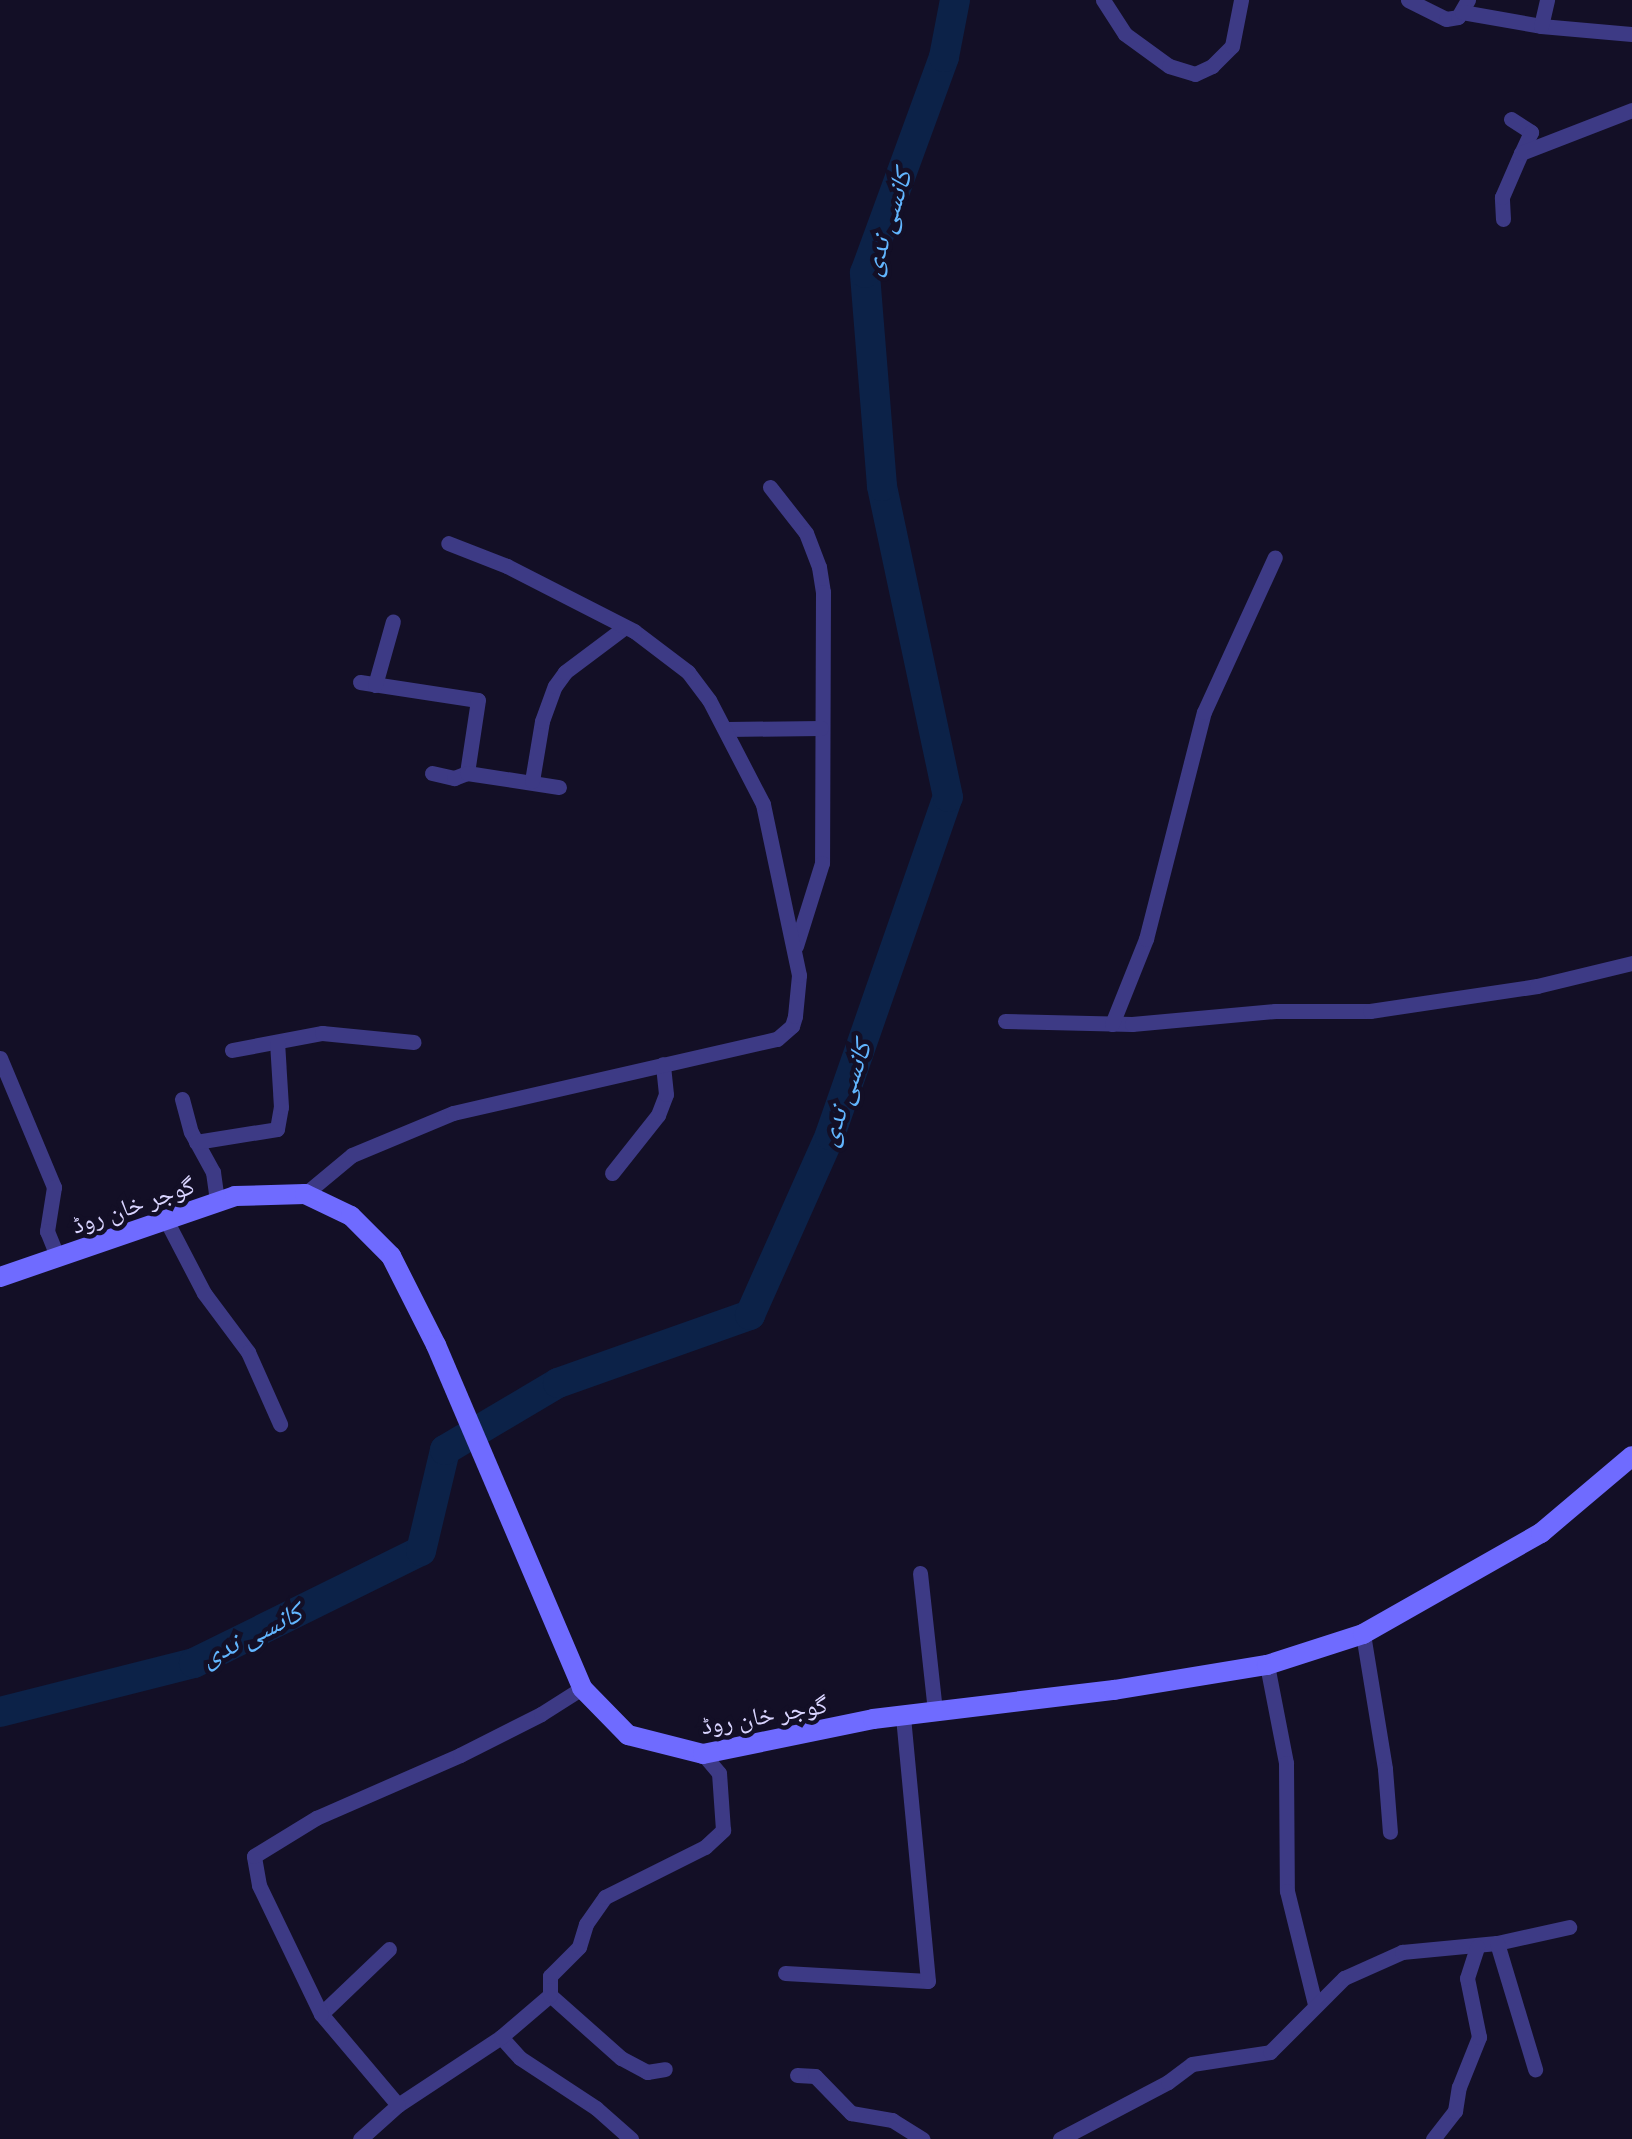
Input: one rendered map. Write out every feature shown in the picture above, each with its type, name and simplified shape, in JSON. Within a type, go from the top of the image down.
[{"type":"main road","name":"گوجر خان روڈ","points":[[0,1277],[234,1196],[305,1194],[351,1216],[391,1256],[436,1345],[582,1688],[628,1735],[703,1754],[904,1716],[1267,1665],[1363,1634],[1541,1533],[1632,1456]]},
{"type":"street","points":[[1103,0],[1126,34],[1169,66],[1195,74],[1232,46],[1241,0]]},
{"type":"street","points":[[1408,0],[1446,19],[1465,6],[1541,26],[1632,34]]},
{"type":"street","points":[[1541,26],[1547,0]]},
{"type":"street","points":[[1520,153],[1632,110]]},
{"type":"street","points":[[1503,219],[1502,197],[1531,132],[1511,119]]},
{"type":"street","points":[[770,487],[806,534],[820,568],[822,863],[794,950]]},
{"type":"street","points":[[305,1194],[352,1155],[454,1113],[776,1039],[792,1026],[799,974],[762,804],[727,729],[688,672],[624,627],[507,566],[448,543]]},
{"type":"street","points":[[1112,1024],[1146,939],[1204,712],[1275,558]]},
{"type":"street","points":[[393,621],[367,683],[478,700],[467,773]]},
{"type":"street","points":[[532,781],[542,721],[554,686],[624,627]]},
{"type":"street","points":[[727,729],[822,728]]},
{"type":"street","points":[[432,774],[458,778],[467,773],[559,787]]},
{"type":"street","points":[[1005,1022],[1112,1024],[1197,1021],[1275,1011],[1370,1011],[1537,986],[1632,963]]},
{"type":"street","points":[[232,1050],[322,1033],[414,1042]]},
{"type":"street","points":[[196,1142],[277,1129],[281,1107],[276,1042]]},
{"type":"street","points":[[0,1058],[54,1188],[47,1231],[58,1258]]},
{"type":"street","points":[[612,1174],[658,1116],[666,1094],[663,1064]]},
{"type":"street","points":[[182,1099],[196,1142],[212,1172],[217,1202]]},
{"type":"street","points":[[166,1220],[204,1293],[248,1352],[280,1424]]},
{"type":"street","points":[[920,1573],[935,1712]]},
{"type":"street","points":[[1363,1634],[1385,1769],[1390,1832]]},
{"type":"street","points":[[1267,1665],[1286,1763],[1287,1891],[1315,2004]]},
{"type":"street","points":[[398,2105],[321,2014],[258,1884],[254,1856],[316,1818],[460,1754],[541,1714],[582,1688]]},
{"type":"street","points":[[784,1973],[928,1981],[904,1716]]},
{"type":"street","points":[[665,2069],[647,2072],[621,2058],[550,1995],[550,1976],[579,1947],[586,1924],[605,1897],[706,1847],[723,1830],[719,1773],[703,1754]]},
{"type":"street","points":[[1060,2139],[1168,2082],[1192,2064],[1270,2052],[1315,2004],[1367,1964],[1402,1952],[1477,1947],[1569,1927]]},
{"type":"street","points":[[1497,1943],[1535,2069]]},
{"type":"street","points":[[1433,2139],[1455,2110],[1459,2086],[1479,2036],[1467,1978],[1477,1947]]},
{"type":"street","points":[[321,2014],[389,1948]]},
{"type":"street","points":[[360,2139],[379,2132],[398,2105],[501,2037],[550,1995]]},
{"type":"street","points":[[501,2037],[520,2058],[596,2108],[631,2139]]},
{"type":"street","points":[[797,2075],[815,2076],[851,2112],[901,2123],[922,2139]]},
{"type":"waterway","name":"کانسی ندی","points":[[0,1712],[194,1663],[421,1551],[445,1450],[558,1383],[750,1315],[830,1135],[948,797],[882,486],[865,273],[944,57],[955,0]]}]
